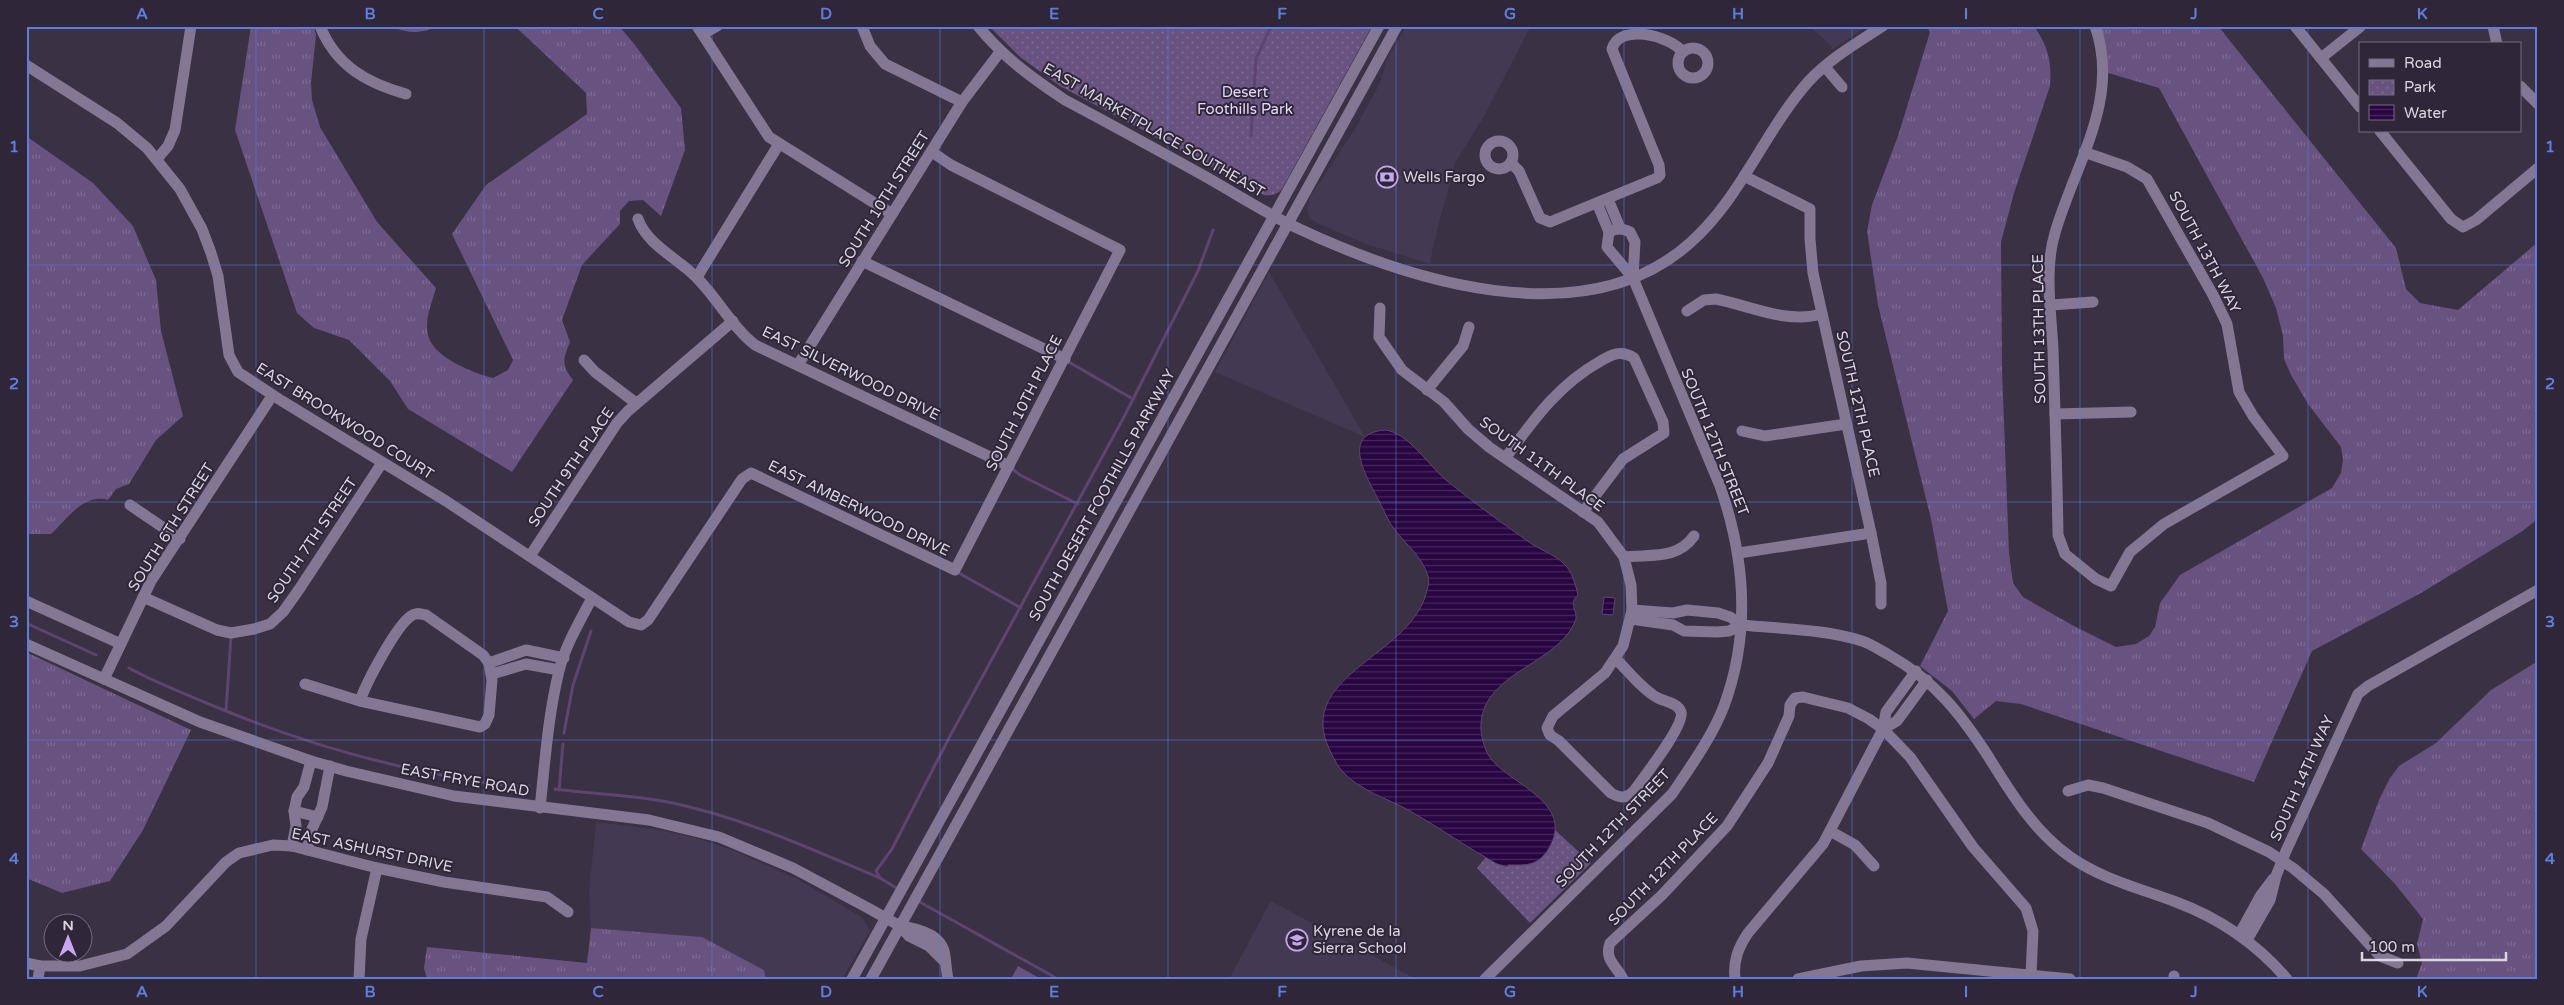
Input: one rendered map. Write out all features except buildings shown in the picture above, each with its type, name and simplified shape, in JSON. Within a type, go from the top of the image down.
[{"type":"street","points":[[157,159],[168,146],[175,130],[191,26]]},
{"type":"street","points":[[320,26],[334,50],[355,72],[371,83],[406,94]]},
{"type":"street","points":[[717,26],[700,30],[769,137],[892,214]]},
{"type":"street","points":[[862,26],[870,46],[885,64],[962,102]]},
{"type":"street","name":"EAST MARKETPLACE SOUTHEAST","points":[[978,26],[1000,52],[1036,81],[1065,100],[1289,224],[1352,252],[1382,263],[1456,282],[1531,294],[1588,292],[1632,278]]},
{"type":"street","name":"SOUTH DESERT FOOTHILLS PARKWAY","points":[[852,979],[1379,26]]},
{"type":"street","name":"SOUTH DESERT FOOTHILLS PARKWAY","points":[[871,979],[1397,26]]},
{"type":"street","points":[[1632,278],[1671,260],[1710,225],[1804,88],[1825,67],[1883,26]]},
{"type":"street","name":"SOUTH 13TH PLACE","points":[[2095,26],[2104,55],[2104,85],[2084,152],[2055,234],[2050,260],[2051,305],[2058,534],[2065,554],[2096,579],[2111,586]]},
{"type":"street","points":[[2295,26],[2359,106]]},
{"type":"street","points":[[2493,26],[2497,42]]},
{"type":"street","points":[[2321,58],[2360,27]]},
{"type":"street","points":[[1511,163],[1519,171],[1537,212],[1545,221],[1556,220],[1660,175],[1659,165],[1612,54],[1614,44],[1626,37],[1645,33],[1676,44],[1683,52]]},
{"type":"street","name":"SOUTH 10TH STREET","points":[[798,365],[962,102],[1000,52]]},
{"type":"street","name":"EAST BROOKWOOD COURT","points":[[26,65],[117,123],[157,159],[191,207],[211,253],[218,276],[229,356],[238,372],[272,396],[530,556],[629,622],[641,626]]},
{"type":"street","points":[[1825,67],[1842,88]]},
{"type":"street","points":[[2522,88],[2538,104]]},
{"type":"street","points":[[2381,132],[2451,219],[2463,227],[2476,220],[2538,168]]},
{"type":"street","points":[[697,277],[780,144]]},
{"type":"street","name":"SOUTH 10TH PLACE","points":[[932,152],[951,165],[1120,250],[955,570]]},
{"type":"street","name":"SOUTH 13TH WAY","points":[[2084,152],[2127,167],[2147,179],[2213,295],[2227,324],[2240,392],[2253,416],[2283,456],[2164,524],[2146,537],[2130,552],[2111,586]]},
{"type":"street","name":"SOUTH 12TH PLACE","points":[[1744,176],[1810,209],[1810,239],[1814,273],[1846,424],[1872,533],[1881,583],[1881,604]]},
{"type":"street","name":"SOUTH 12TH STREET","points":[[1603,201],[1615,230]]},
{"type":"street","name":"EAST SILVERWOOD DRIVE","points":[[638,219],[641,227],[649,237],[697,277],[743,336],[755,345],[1009,466]]},
{"type":"street","name":"SOUTH 12TH STREET","points":[[1615,230],[1630,232],[1635,242],[1632,278]]},
{"type":"street","name":"SOUTH 12TH STREET","points":[[1485,979],[1672,794],[1696,760],[1724,706],[1736,663],[1742,626],[1739,553],[1731,518],[1720,486],[1632,278],[1609,252],[1607,242],[1615,230]]},
{"type":"street","points":[[862,261],[1065,359]]},
{"type":"street","points":[[1687,310],[1704,300],[1716,299],[1787,317],[1808,318],[1822,314]]},
{"type":"street","points":[[2051,305],[2093,302]]},
{"type":"street","name":"SOUTH 11TH PLACE","points":[[1380,308],[1379,337],[1402,370],[1444,402],[1468,428],[1598,522],[1624,557],[1632,584],[1632,615],[1623,646],[1605,673],[1553,716],[1547,728],[1550,735],[1559,741],[1611,793],[1620,798],[1629,796],[1634,791],[1674,732],[1681,720],[1681,712],[1677,706],[1656,698],[1616,659]]},
{"type":"street","name":"SOUTH 9TH PLACE","points":[[530,556],[604,440],[636,403],[733,321]]},
{"type":"street","points":[[1427,390],[1463,346],[1469,327]]},
{"type":"street","points":[[1506,457],[1547,403],[1567,383],[1607,358],[1626,353],[1634,358],[1663,422],[1664,432],[1623,459],[1583,512]]},
{"type":"street","points":[[584,360],[595,372],[636,403]]},
{"type":"street","name":"SOUTH 6TH STREET","points":[[104,679],[143,596],[272,396]]},
{"type":"street","points":[[2055,414],[2131,412]]},
{"type":"street","points":[[1742,431],[1765,436],[1846,424]]},
{"type":"street","name":"SOUTH 7TH STREET","points":[[143,596],[203,626],[231,633],[254,630],[270,624],[283,612],[382,463]]},
{"type":"street","name":"EAST AMBERWOOD DRIVE","points":[[641,626],[648,620],[742,478],[751,473],[955,570]]},
{"type":"street","points":[[130,505],[180,539]]},
{"type":"street","points":[[1739,553],[1872,533]]},
{"type":"street","points":[[1624,557],[1670,553],[1686,548],[1694,536]]},
{"type":"street","name":"SOUTH 14TH WAY","points":[[2243,937],[2276,876],[2358,694],[2368,686],[2538,590]]},
{"type":"street","points":[[540,808],[547,736],[559,670],[592,598]]},
{"type":"street","points":[[26,601],[121,644]]},
{"type":"street","points":[[1632,615],[1673,614],[1687,610],[1701,611],[1730,617],[1742,626]]},
{"type":"street","points":[[1699,631],[1701,611]]},
{"type":"street","points":[[305,684],[360,701],[480,727],[485,724],[489,715],[490,668],[483,655],[426,615],[416,613],[410,616],[386,649],[365,686],[360,701]]},
{"type":"street","points":[[1632,615],[1673,625],[1684,631],[1729,631],[1742,626],[1831,634],[1863,641],[1916,671],[1927,680],[1967,724],[2029,819],[2061,849],[2102,876],[2182,904],[2243,937],[2287,979]]},
{"type":"street","name":"EAST FRYE ROAD","points":[[26,644],[200,722],[311,761],[454,796],[649,820],[719,837],[793,868],[900,926],[909,936],[931,942],[944,961],[948,979]]},
{"type":"street","points":[[490,668],[526,650],[564,658]]},
{"type":"street","points":[[490,668],[526,664],[559,670]]},
{"type":"street","points":[[1022,670],[1037,678]]},
{"type":"street","points":[[1735,979],[1736,957],[1743,939],[1808,864],[1830,831],[1883,729],[1886,712],[1916,671]]},
{"type":"street","points":[[1883,729],[1897,721],[1927,680]]},
{"type":"street","name":"SOUTH 12TH PLACE","points":[[1623,979],[1617,968],[1609,960],[1607,952],[1610,943],[1668,888],[1727,826],[1768,763],[1789,716],[1790,705],[1795,698],[1803,697],[1848,708],[1869,718],[1883,729]]},
{"type":"street","points":[[1895,700],[1906,709]]},
{"type":"street","points":[[1883,729],[1910,757],[1973,847],[2020,901],[2031,917],[2033,932],[2031,975]]},
{"type":"street","points":[[292,846],[296,826],[294,811],[297,797],[304,787],[311,761]]},
{"type":"street","points":[[307,850],[312,829],[322,807],[323,793],[330,766]]},
{"type":"street","points":[[2068,791],[2088,785],[2102,788],[2224,830],[2282,860],[2308,880],[2340,910],[2371,948],[2380,956],[2398,963]]},
{"type":"street","points":[[304,787],[323,793]]},
{"type":"street","points":[[294,811],[318,817]]},
{"type":"street","points":[[1830,831],[1855,844],[1874,866]]},
{"type":"street","name":"EAST ASHURST DRIVE","points":[[26,963],[40,966],[80,966],[127,954],[166,926],[226,862],[240,853],[257,847],[292,846],[377,868],[444,882],[547,897],[568,912]]},
{"type":"street","points":[[359,979],[360,939],[377,868]]},
{"type":"street","points":[[1798,979],[1883,963],[1906,963],[2070,979]]},
{"type":"street","points":[[38,979],[40,966]]},
{"type":"shaded area","points":[[1406,26],[1531,26],[1483,118],[1455,163],[1430,264],[1366,244],[1317,223],[1310,219],[1307,209],[1310,197],[1355,129],[1380,83],[1387,60]]},
{"type":"shaded area","points":[[1808,26],[1867,26],[1833,49]]},
{"type":"shaded area","points":[[1269,272],[1365,437],[1215,372]]},
{"type":"shaded area","points":[[596,822],[659,830],[696,838],[735,851],[799,880],[863,918],[870,931],[842,979],[766,979],[764,970],[702,937],[591,928],[589,891]]},
{"type":"shaded area","name":"Kyrene de la Sierra School","points":[[1271,901],[1416,979],[1229,979]]},
{"type":"green space","points":[[251,26],[314,26],[316,35],[311,83],[312,100],[320,127],[377,222],[436,288],[427,326],[427,332],[433,345],[439,352],[456,364],[493,378],[508,370],[513,360],[452,234],[486,185],[587,114],[586,93],[518,29],[508,26],[619,26],[681,108],[685,150],[661,216],[643,200],[629,201],[620,211],[620,224],[582,265],[562,320],[570,342],[564,362],[566,370],[573,380],[512,472],[408,409],[390,381],[349,340],[314,328],[297,313],[235,130]]},
{"type":"green space","points":[[390,26],[441,26],[410,32]]},
{"type":"green space","name":"Desert Foothills Park","points":[[989,26],[1372,26],[1282,189],[1276,194],[1264,195],[1060,86],[1020,57]]},
{"type":"green space","points":[[1927,26],[2034,26],[2046,47],[2050,69],[2050,86],[2014,193],[2001,242],[2002,369],[2009,553],[2013,583],[2023,597],[2116,647],[2136,644],[2149,636],[2155,627],[2160,603],[2180,575],[2332,488],[2341,473],[2343,459],[2341,447],[2308,404],[2291,375],[2284,359],[2283,336],[2276,308],[2263,278],[2159,88],[2105,72],[2095,26],[2218,26],[2396,248],[2406,289],[2420,303],[2458,310],[2538,242],[2538,519],[2521,532],[2421,593],[2312,651],[2254,782],[2021,704],[1996,701],[1974,719],[1952,691],[1920,666],[1948,611],[1931,519],[1878,305],[1867,231],[1872,205],[1898,136],[1930,32]]},
{"type":"green space","points":[[26,136],[93,183],[133,226],[156,280],[161,331],[183,416],[156,440],[129,484],[116,489],[108,500],[91,500],[76,509],[51,534],[26,534]]},
{"type":"green space","points":[[26,652],[191,730],[143,830],[110,881],[62,893],[26,878]]},
{"type":"green space","points":[[2538,661],[2538,979],[2416,979],[2422,963],[2417,944],[2423,919],[2395,884],[2361,849],[2379,800],[2390,778],[2399,766],[2436,743],[2491,690]]},
{"type":"green space","points":[[1555,830],[1591,863],[1530,923],[1477,868],[1486,857],[1501,864],[1516,864],[1546,853]]},
{"type":"green space","points":[[591,928],[702,937],[764,970],[766,979],[427,979],[424,968],[427,947],[587,963]]},
{"type":"green space","points":[[1018,966],[1041,979],[1011,979]]},
{"type":"water","points":[[1385,430],[1394,432],[1410,443],[1446,480],[1488,513],[1532,544],[1559,560],[1567,567],[1574,581],[1578,595],[1573,604],[1576,619],[1567,635],[1554,648],[1505,682],[1492,695],[1484,711],[1481,730],[1484,745],[1491,759],[1538,796],[1548,807],[1554,819],[1555,832],[1549,848],[1540,859],[1531,864],[1508,865],[1508,867],[1497,864],[1410,811],[1365,789],[1342,771],[1326,741],[1323,718],[1330,699],[1343,682],[1398,635],[1414,617],[1425,597],[1428,586],[1429,579],[1418,556],[1390,523],[1363,469],[1360,448],[1363,439],[1371,433]]},
{"type":"water","points":[[1604,597],[1615,598],[1613,615],[1602,614]]},
{"type":"waterway","points":[[1251,136],[1256,59],[1271,26]]},
{"type":"waterway","points":[[898,889],[880,878],[876,871],[892,849],[950,736],[1125,415],[1198,271],[1213,230]]},
{"type":"waterway","points":[[1067,361],[1133,399]]},
{"type":"waterway","points":[[1011,468],[1020,475],[1078,504]]},
{"type":"waterway","points":[[957,572],[1021,608]]},
{"type":"waterway","points":[[26,623],[96,655]]},
{"type":"waterway","points":[[564,733],[573,685],[591,631]]},
{"type":"waterway","points":[[226,711],[231,636]]},
{"type":"waterway","points":[[129,668],[226,711],[335,749],[390,764],[478,782],[529,786]]},
{"type":"waterway","points":[[559,790],[563,744]]},
{"type":"waterway","points":[[555,789],[626,796],[696,808],[776,835],[880,878]]},
{"type":"waterway","points":[[918,901],[1058,979]]},
{"type":"place","name":"Wells Fargo","points":[[1387,177]]},
{"type":"place","name":"Kyrene de la Sierra School","points":[[1297,940]]}]
